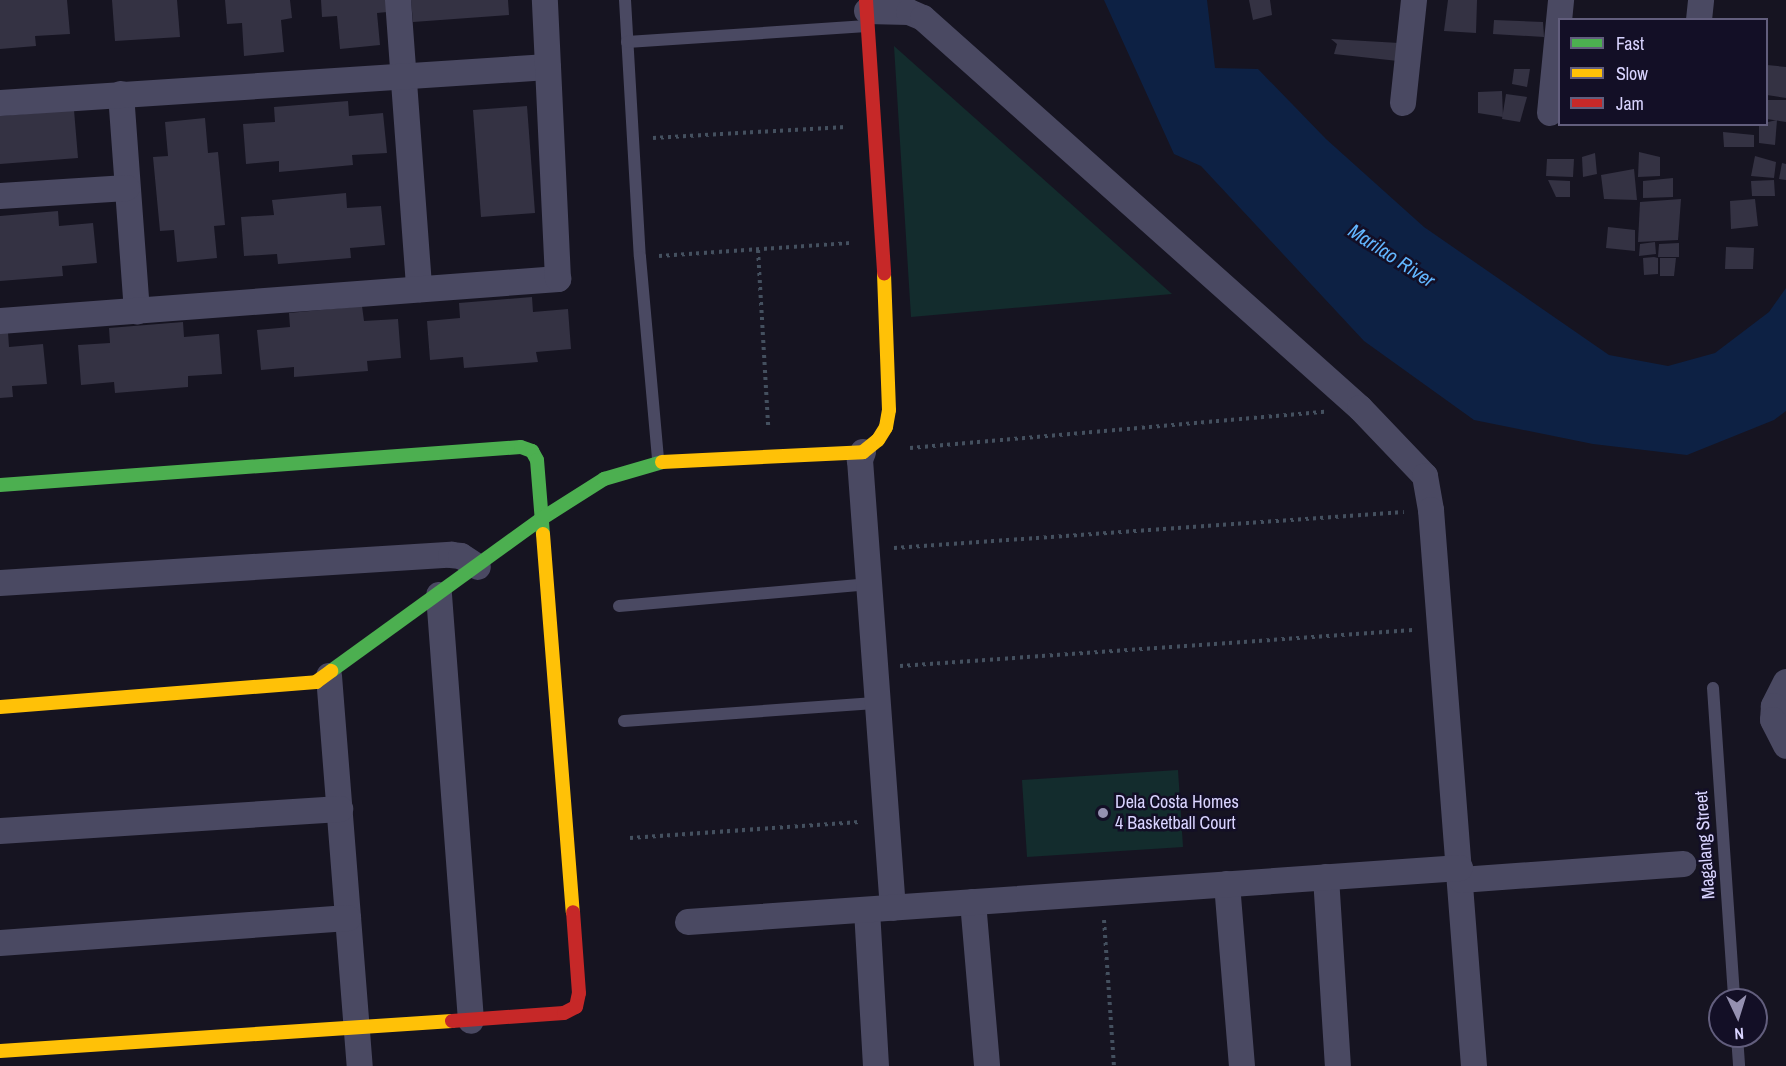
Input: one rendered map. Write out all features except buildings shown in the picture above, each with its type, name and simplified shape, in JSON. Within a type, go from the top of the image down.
[{"type":"street","points":[[398,0],[406,78],[419,289]]},
{"type":"street","points":[[0,321],[558,279],[545,0]]},
{"type":"street","points":[[1403,103],[1414,0]]},
{"type":"street","points":[[1559,18],[1561,0]]},
{"type":"street","points":[[1699,18],[1701,0]]},
{"type":"street","points":[[893,908],[875,667],[869,550],[860,460],[863,452],[878,440],[886,427],[889,410],[883,241],[867,12],[909,12],[923,18],[1360,408],[1425,476],[1431,510],[1441,628],[1474,1066]]},
{"type":"street","points":[[1550,113],[1558,31]]},
{"type":"street","points":[[0,103],[548,67]]},
{"type":"street","points":[[121,94],[137,311]]},
{"type":"street","points":[[0,196],[127,188]]},
{"type":"street","points":[[0,485],[521,447],[532,451],[537,460],[579,993],[576,1007],[564,1013],[357,1029],[0,1051]]},
{"type":"street","points":[[0,707],[301,686],[329,676],[541,519],[604,479],[658,462],[770,459],[863,452]]},
{"type":"street","points":[[0,583],[451,555],[461,556],[477,567]]},
{"type":"street","points":[[439,595],[471,1021]]},
{"type":"street","points":[[329,676],[360,1066]]},
{"type":"street","points":[[1786,682],[1778,694],[1773,720],[1786,746]]},
{"type":"street","points":[[0,831],[340,809]]},
{"type":"street","points":[[688,922],[1326,878],[1683,864]]},
{"type":"street","points":[[1326,878],[1338,1066]]},
{"type":"street","points":[[1227,884],[1242,1066]]},
{"type":"street","points":[[973,902],[987,1066]]},
{"type":"street","points":[[867,910],[876,1066]]},
{"type":"street","points":[[0,943],[348,918]]},
{"type":"lane","points":[[625,0],[640,257],[658,462]]},
{"type":"lane","points":[[627,42],[867,12]]},
{"type":"lane","points":[[619,606],[870,584]]},
{"type":"lane","name":"Magalang Street","points":[[1713,688],[1733,988]]},
{"type":"lane","points":[[624,721],[878,703]]},
{"type":"lane","points":[[1738,1048],[1739,1066]]},
{"type":"path","points":[[634,139],[876,126]]},
{"type":"path","points":[[640,257],[883,241]]},
{"type":"path","points":[[758,250],[770,459]]},
{"type":"path","points":[[863,452],[1360,408]]},
{"type":"path","points":[[869,550],[1431,510]]},
{"type":"path","points":[[875,667],[1441,628]]},
{"type":"path","points":[[630,838],[887,820]]},
{"type":"path","points":[[1102,894],[1114,1066]]},
{"type":"green space","points":[[894,46],[1172,294],[911,317]]},
{"type":"green space","name":"Dela Costa Homes 4 Basketball Court","points":[[1178,770],[1183,847],[1027,857],[1022,780]]},
{"type":"water","name":"Marilao River","points":[[1104,0],[1207,0],[1215,68],[1258,69],[1326,139],[1424,227],[1609,355],[1668,366],[1715,353],[1769,312],[1786,288],[1786,411],[1774,420],[1687,455],[1593,444],[1474,420],[1364,341],[1201,166],[1174,154]]},
{"type":"traffic: fast","points":[[0,485],[521,447],[532,451],[537,460],[543,534]]},
{"type":"traffic: fast","points":[[331,671],[541,519],[604,479],[662,462]]},
{"type":"traffic: slow","points":[[662,462],[863,452],[878,440],[886,427],[889,410],[884,273]]},
{"type":"traffic: slow","points":[[543,534],[573,912]]},
{"type":"traffic: slow","points":[[0,707],[316,682],[331,671]]},
{"type":"traffic: slow","points":[[0,1051],[452,1021]]},
{"type":"traffic: jam","points":[[866,0],[884,273]]},
{"type":"traffic: jam","points":[[452,1021],[564,1013],[576,1007],[579,993],[573,912]]},
{"type":"place","name":"Dela Costa Homes 4 Basketball Court","points":[[1103,813]]}]
